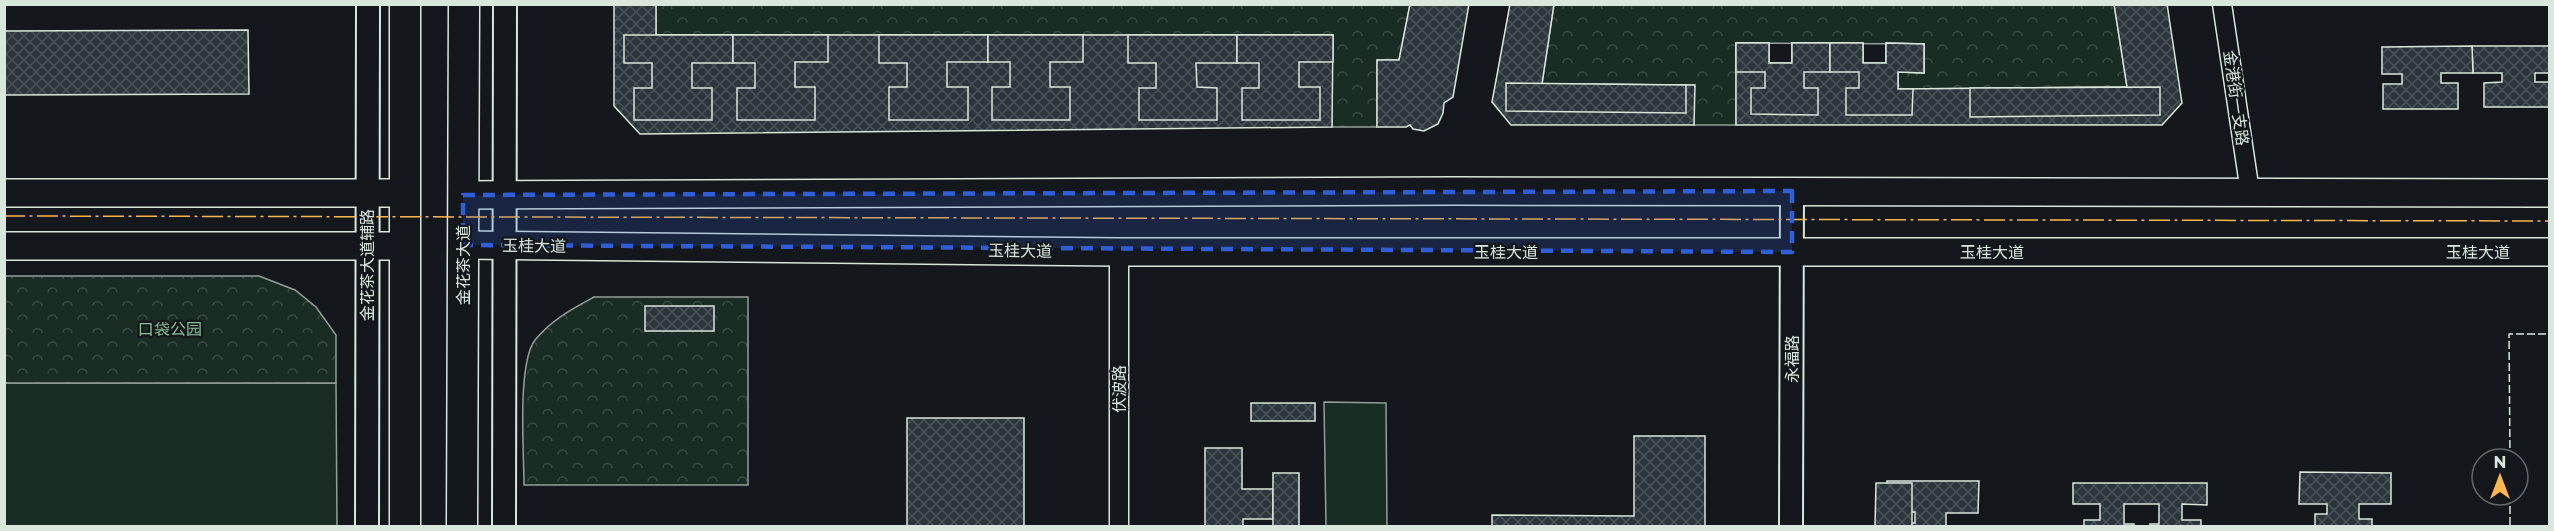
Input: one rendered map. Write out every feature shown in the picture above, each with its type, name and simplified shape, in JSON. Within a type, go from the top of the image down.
[{"type":"main road","points":[[405,4],[405,526]]},
{"type":"main road","name":"金花茶大道","points":[[462,526],[464,4]]},
{"type":"main road","points":[[463,195],[1792,191],[2550,193]]},
{"type":"main road","points":[[4,193],[405,193]]},
{"type":"main road","name":"玉桂大道","points":[[463,245],[1119,252],[2550,252]]},
{"type":"main road","points":[[4,246],[405,246]]},
{"type":"street","name":"金花茶大道辅路","points":[[366,526],[368,4]]},
{"type":"street","points":[[504,526],[505,4]]},
{"type":"street","name":"金港街一支路","points":[[2222,4],[2250,192]]},
{"type":"street","name":"永福路","points":[[1791,526],[1792,191]]},
{"type":"street","name":"伏波路","points":[[1119,252],[1119,526]]},
{"type":"highlighted area","points":[[1792,191],[1792,252],[463,245],[463,195]]},
{"type":"green space","points":[[656,4],[1410,5],[1399,60],[1377,60],[1377,127],[1332,127],[1332,35],[656,35]]},
{"type":"green space","points":[[2114,4],[2127,87],[1898,89],[1898,72],[1924,72],[1924,44],[1736,43],[1736,125],[1694,125],[1694,85],[1542,84],[1554,5]]},
{"type":"green space","name":"口袋公园","points":[[5,276],[259,276],[295,290],[316,307],[336,335],[336,383],[5,383]]},
{"type":"green space","points":[[594,297],[748,297],[748,485],[524,485],[524,388],[529,352],[535,340],[555,321]]},
{"type":"green space","points":[[5,383],[336,383],[337,526],[5,526]]},
{"type":"green space","points":[[1324,402],[1386,403],[1387,526],[1326,526]]},
{"type":"building","points":[[614,4],[656,4],[656,35],[1333,35],[1332,127],[640,134],[614,106]]},
{"type":"building","points":[[1410,4],[1469,4],[1453,97],[1444,103],[1438,124],[1424,131],[1413,129],[1410,125],[1377,127],[1377,60],[1399,60]]},
{"type":"building","points":[[1510,4],[1554,4],[1542,84],[1695,85],[1694,125],[1511,125],[1492,102]]},
{"type":"building","points":[[2114,4],[2167,4],[2182,103],[2162,125],[1736,125],[1736,43],[1769,43],[1769,63],[1792,63],[1792,43],[1863,43],[1863,63],[1886,63],[1886,43],[1924,44],[1924,73],[1898,72],[1898,89],[2127,87]]},
{"type":"building","points":[[248,30],[249,94],[4,95],[4,31]]},
{"type":"building","points":[[624,35],[733,35],[733,63],[692,63],[692,88],[712,88],[712,120],[634,120],[634,88],[652,88],[652,63],[624,63]]},
{"type":"building","points":[[733,35],[828,35],[828,62],[795,62],[795,87],[815,87],[815,120],[737,120],[737,88],[755,88],[755,63],[733,63]]},
{"type":"building","points":[[879,35],[988,35],[988,62],[947,62],[947,87],[968,87],[968,120],[889,120],[889,87],[907,87],[907,63],[879,63]]},
{"type":"building","points":[[988,35],[1083,35],[1083,62],[1050,62],[1050,87],[1070,87],[1070,120],[992,120],[992,87],[1010,87],[1010,62],[988,62]]},
{"type":"building","points":[[1128,35],[1237,35],[1237,63],[1196,63],[1197,87],[1217,88],[1217,120],[1139,120],[1139,88],[1156,88],[1156,63],[1128,63]]},
{"type":"building","points":[[1237,35],[1333,35],[1333,62],[1299,62],[1299,87],[1320,87],[1320,120],[1242,120],[1242,88],[1259,88],[1259,63],[1237,63]]},
{"type":"building","points":[[1736,43],[1769,43],[1769,63],[1792,63],[1792,43],[1830,43],[1830,72],[1804,72],[1804,88],[1818,88],[1818,115],[1751,114],[1751,88],[1765,88],[1765,72],[1736,72]]},
{"type":"building","points":[[1830,43],[1863,43],[1863,63],[1886,63],[1886,43],[1924,44],[1924,73],[1898,72],[1898,89],[1913,89],[1912,115],[1846,115],[1846,88],[1859,88],[1859,72],[1830,72]]},
{"type":"building","points":[[2472,46],[2550,46],[2550,73],[2535,73],[2535,82],[2550,82],[2550,107],[2484,107],[2484,83],[2502,82],[2502,73],[2473,73]]},
{"type":"building","points":[[2472,46],[2473,73],[2441,73],[2441,83],[2458,83],[2458,109],[2383,109],[2383,84],[2402,84],[2402,74],[2382,74],[2382,47]]},
{"type":"building","points":[[1506,83],[1686,85],[1686,113],[1506,111]]},
{"type":"building","points":[[2160,87],[2160,115],[1970,117],[1970,88]]},
{"type":"building","points":[[645,306],[714,306],[714,331],[645,331]]},
{"type":"building","points":[[1251,403],[1315,403],[1315,421],[1251,421]]},
{"type":"building","points":[[907,418],[1024,418],[1024,526],[907,526]]},
{"type":"building","points":[[1634,436],[1705,436],[1705,526],[1492,526],[1492,515],[1634,516]]},
{"type":"building","points":[[1205,448],[1242,448],[1242,489],[1273,489],[1273,519],[1243,519],[1243,526],[1205,526]]},
{"type":"building","points":[[2300,472],[2391,473],[2391,504],[2359,504],[2359,519],[2372,519],[2372,526],[2315,526],[2315,514],[2327,514],[2327,504],[2299,504]]},
{"type":"building","points":[[1273,473],[1299,473],[1299,526],[1273,526]]},
{"type":"building","points":[[1887,481],[1979,481],[1978,513],[1946,513],[1946,526],[1903,526],[1903,523],[1915,523],[1915,512],[1887,512]]},
{"type":"building","points":[[1876,483],[1912,483],[1912,526],[1875,526]]},
{"type":"building","points":[[2073,483],[2207,483],[2207,505],[2182,504],[2182,520],[2201,520],[2201,526],[2150,526],[2150,524],[2159,524],[2159,504],[2124,504],[2124,524],[2134,524],[2134,526],[2084,526],[2084,520],[2100,520],[2100,504],[2073,504]]},
{"type":"fence","points":[[2510,447],[2509,334],[2550,334]]},
{"type":"fence","points":[[2510,507],[2510,526]]},
{"type":"power","points":[[4,216],[2550,221]]}]
